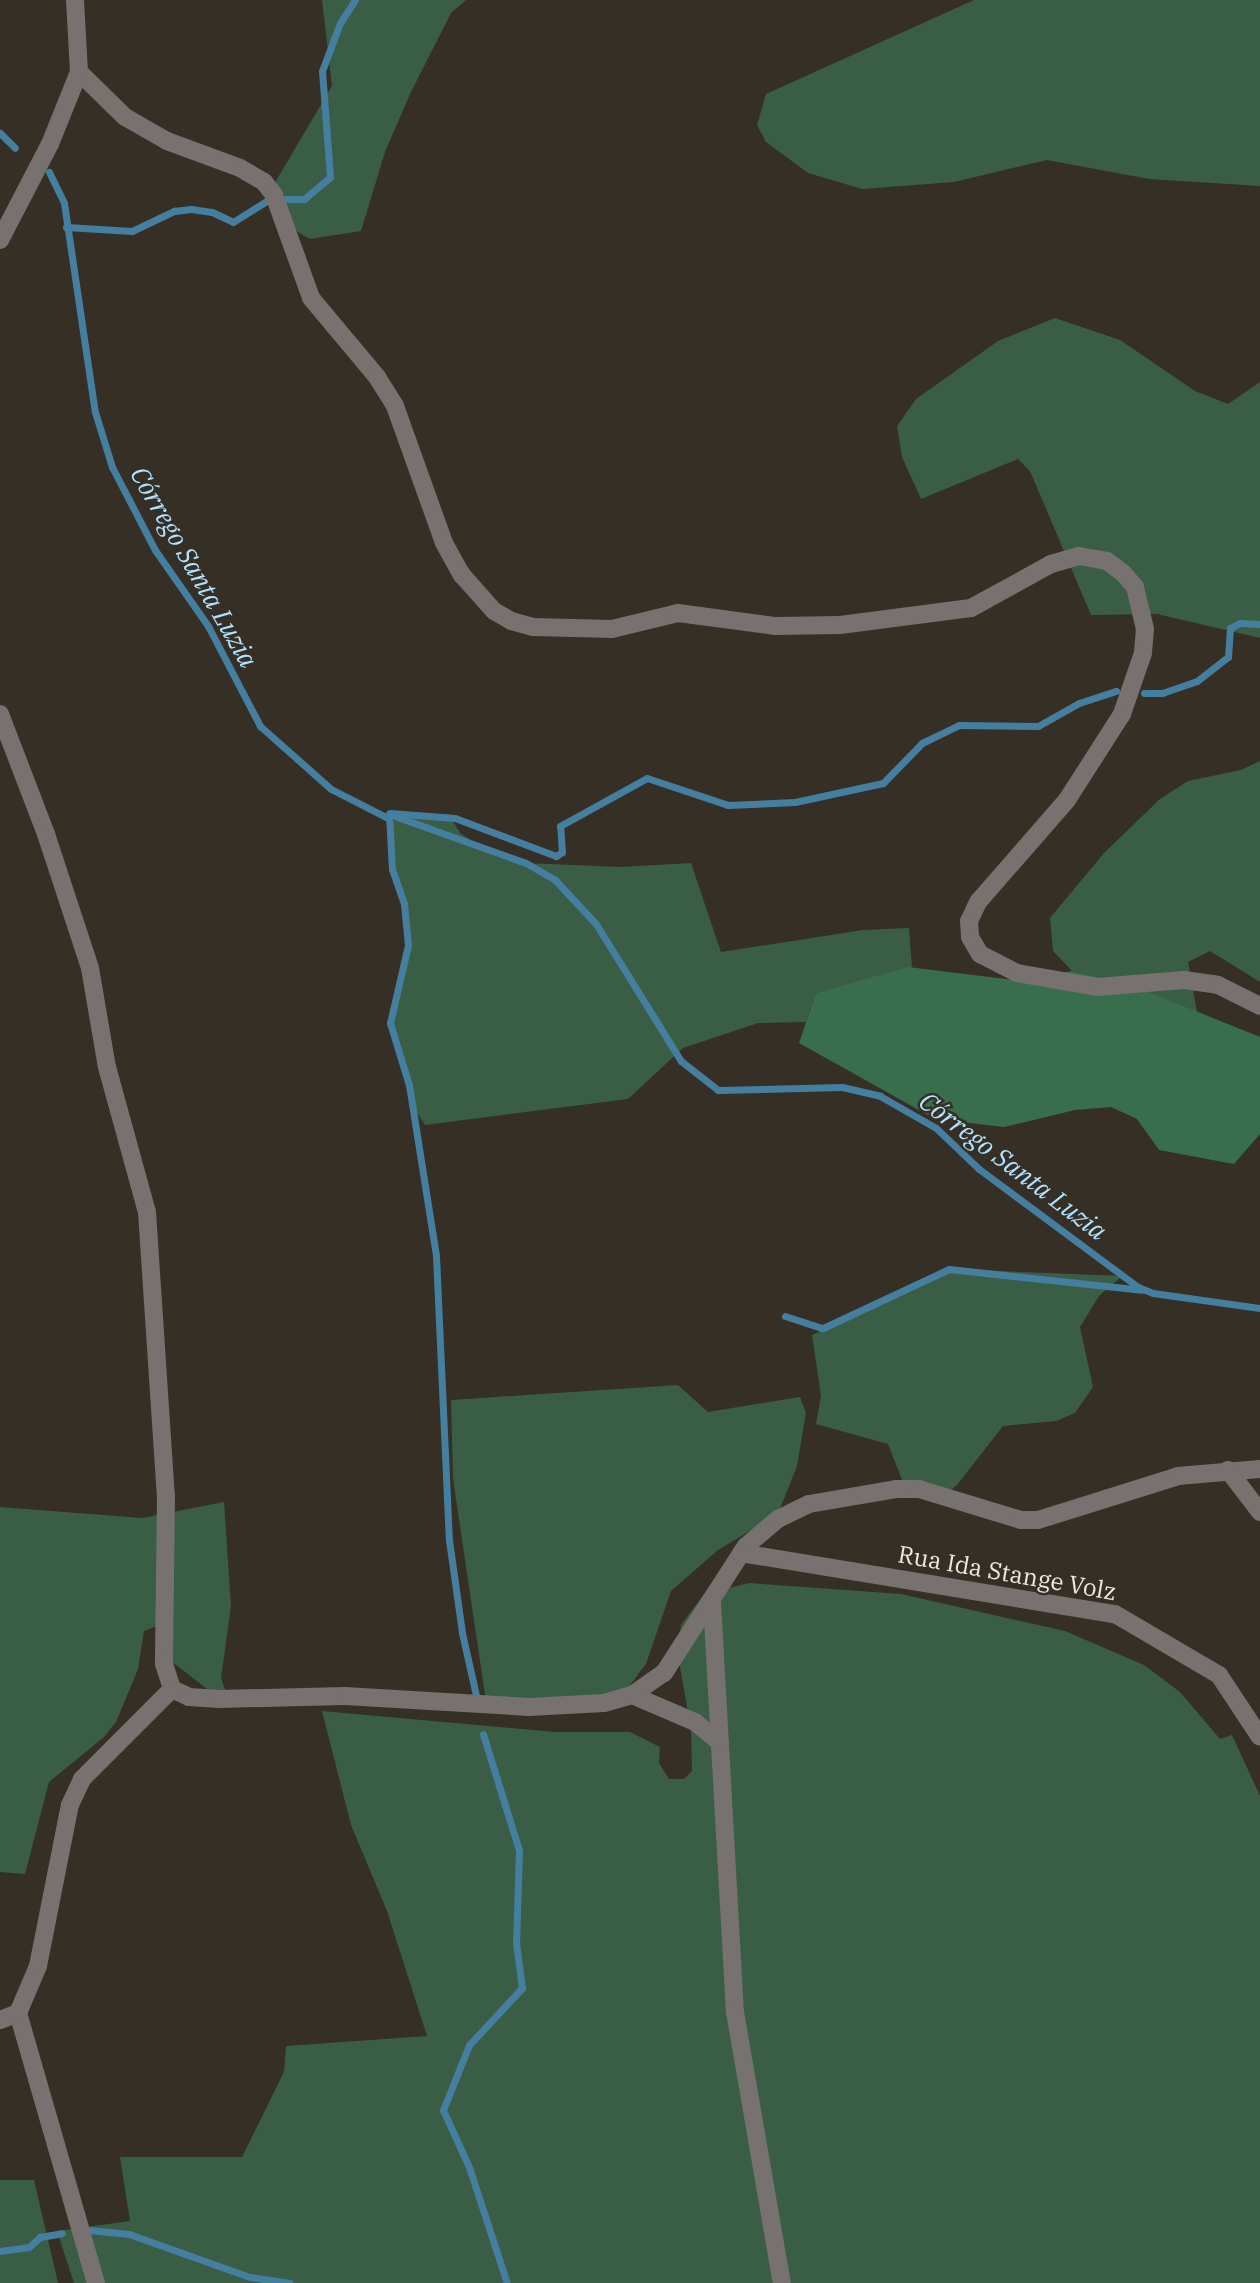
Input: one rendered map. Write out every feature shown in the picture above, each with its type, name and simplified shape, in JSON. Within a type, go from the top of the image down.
[{"type":"street","points":[[0,240],[50,144],[79,72],[75,0]]},
{"type":"street","points":[[79,72],[125,117],[167,142],[240,168],[274,195],[312,298],[377,377],[395,406],[450,554],[477,596],[511,621],[554,628],[612,629],[678,613],[776,626],[840,625],[971,608],[1051,564],[1079,556],[1107,561],[1135,587],[1144,629],[1143,653],[1122,714],[1067,800],[978,902],[969,921],[970,937],[979,954],[1017,973],[1097,987],[1184,981],[1218,985],[1260,1006]]},
{"type":"street","points":[[0,714],[46,834],[90,968],[107,1067],[147,1212],[166,1496],[164,1664],[172,1689],[189,1697],[211,1699],[345,1696],[529,1707],[588,1705],[632,1695],[664,1673],[695,1631],[711,1599],[741,1553],[792,1511],[896,1489],[939,1493],[1021,1520],[1038,1520],[1160,1480],[1228,1470],[1260,1469]]},
{"type":"street","points":[[1228,1470],[1260,1512]]},
{"type":"street","name":"Rua Ida Stange Volz","points":[[741,1553],[1115,1614],[1219,1675],[1260,1737]]},
{"type":"street","points":[[711,1599],[735,2012],[782,2283]]},
{"type":"street","points":[[96,2283],[18,2013],[37,1966],[70,1805],[82,1779],[172,1689]]},
{"type":"street","points":[[632,1695],[695,1722],[720,1742]]},
{"type":"street","points":[[0,2020],[18,2013]]},
{"type":"green space","points":[[322,0],[466,0],[451,13],[410,94],[385,152],[361,231],[310,239],[282,223],[270,191],[332,86]]},
{"type":"green space","points":[[974,0],[1260,0],[1260,186],[1149,179],[1047,160],[954,182],[862,189],[808,173],[766,142],[757,125],[766,94]]},
{"type":"green space","points":[[1055,318],[1120,340],[1195,391],[1228,404],[1260,382],[1260,638],[1157,614],[1091,615],[1030,471],[1018,459],[921,499],[902,457],[897,426],[916,399],[998,341]]},
{"type":"green space","points":[[1260,761],[1260,982],[1210,951],[1188,962],[1197,1012],[1129,984],[1072,971],[1053,951],[1050,918],[1104,853],[1160,799],[1188,781],[1241,770]]},
{"type":"green space","points":[[449,814],[460,833],[486,850],[526,863],[621,867],[691,863],[721,952],[863,930],[909,928],[912,968],[816,993],[806,1022],[758,1023],[683,1048],[628,1099],[425,1125],[409,1100],[400,1043],[390,1030],[407,963],[408,926],[388,831],[396,817]]},
{"type":"green space","points":[[908,967],[1023,981],[1072,971],[1129,984],[1260,1037],[1260,1134],[1234,1164],[1159,1150],[1137,1119],[1111,1107],[1075,1110],[1004,1127],[935,1119],[799,1043],[816,993]]},
{"type":"green space","points":[[949,1269],[1122,1276],[1099,1296],[1080,1327],[1093,1387],[1075,1413],[1056,1421],[1003,1426],[957,1485],[935,1503],[915,1495],[902,1480],[888,1444],[816,1424],[821,1396],[812,1335]]},
{"type":"green space","points":[[678,1385],[708,1412],[800,1397],[806,1413],[797,1466],[778,1514],[718,1550],[671,1591],[646,1664],[618,1701],[487,1708],[453,1479],[451,1400]]},
{"type":"green space","points":[[224,1502],[231,1606],[221,1678],[227,1695],[207,1689],[171,1661],[159,1625],[144,1631],[138,1669],[116,1722],[104,1737],[49,1782],[25,1874],[0,1872],[0,1507],[142,1518]]},
{"type":"green space","points":[[749,1583],[901,1594],[1065,1631],[1144,1665],[1180,1692],[1220,1739],[1232,1735],[1260,1796],[1260,2283],[74,2283],[57,2231],[130,2221],[120,2157],[242,2157],[284,2072],[286,2046],[427,2036],[387,1911],[351,1825],[322,1711],[555,1732],[630,1732],[660,1747],[659,1763],[669,1779],[684,1779],[692,1771],[691,1729],[677,1650],[681,1625],[704,1594]]},
{"type":"green space","points":[[0,2180],[34,2180],[58,2283],[0,2283]]},
{"type":"waterway","points":[[283,199],[304,199],[330,177],[322,71],[340,23],[355,0]]},
{"type":"waterway","name":"Córrego Santa Luzia","points":[[0,133],[15,148]]},
{"type":"waterway","name":"Córrego Santa Luzia","points":[[49,172],[64,203],[95,412],[112,467],[155,550],[208,626],[260,726],[331,789],[388,818]]},
{"type":"waterway","points":[[66,227],[132,231],[174,211],[191,209],[212,212],[233,222],[267,201]]},
{"type":"waterway","points":[[1144,693],[1162,693],[1197,681],[1228,657],[1230,628],[1240,623],[1260,624]]},
{"type":"waterway","points":[[390,813],[455,818],[556,856],[562,852],[560,826],[647,778],[728,805],[795,802],[883,783],[922,743],[959,725],[1038,726],[1079,703],[1116,691]]},
{"type":"waterway","name":"Córrego Santa Luzia","points":[[389,814],[526,863],[555,880],[596,924],[681,1061],[718,1090],[842,1087],[880,1096],[936,1128],[979,1169],[1138,1287],[1153,1293],[1260,1308]]},
{"type":"waterway","points":[[389,814],[392,869],[404,904],[408,945],[390,1023],[409,1085],[436,1256],[449,1540],[462,1633],[476,1695]]},
{"type":"waterway","points":[[785,1316],[823,1328],[949,1269],[1141,1290]]},
{"type":"waterway","points":[[483,1734],[519,1850],[516,1943],[522,1988],[469,2045],[443,2110],[469,2167],[507,2283]]},
{"type":"waterway","points":[[89,2230],[129,2234],[250,2277],[290,2283]]},
{"type":"waterway","points":[[0,2251],[29,2247],[40,2237],[62,2233]]}]
